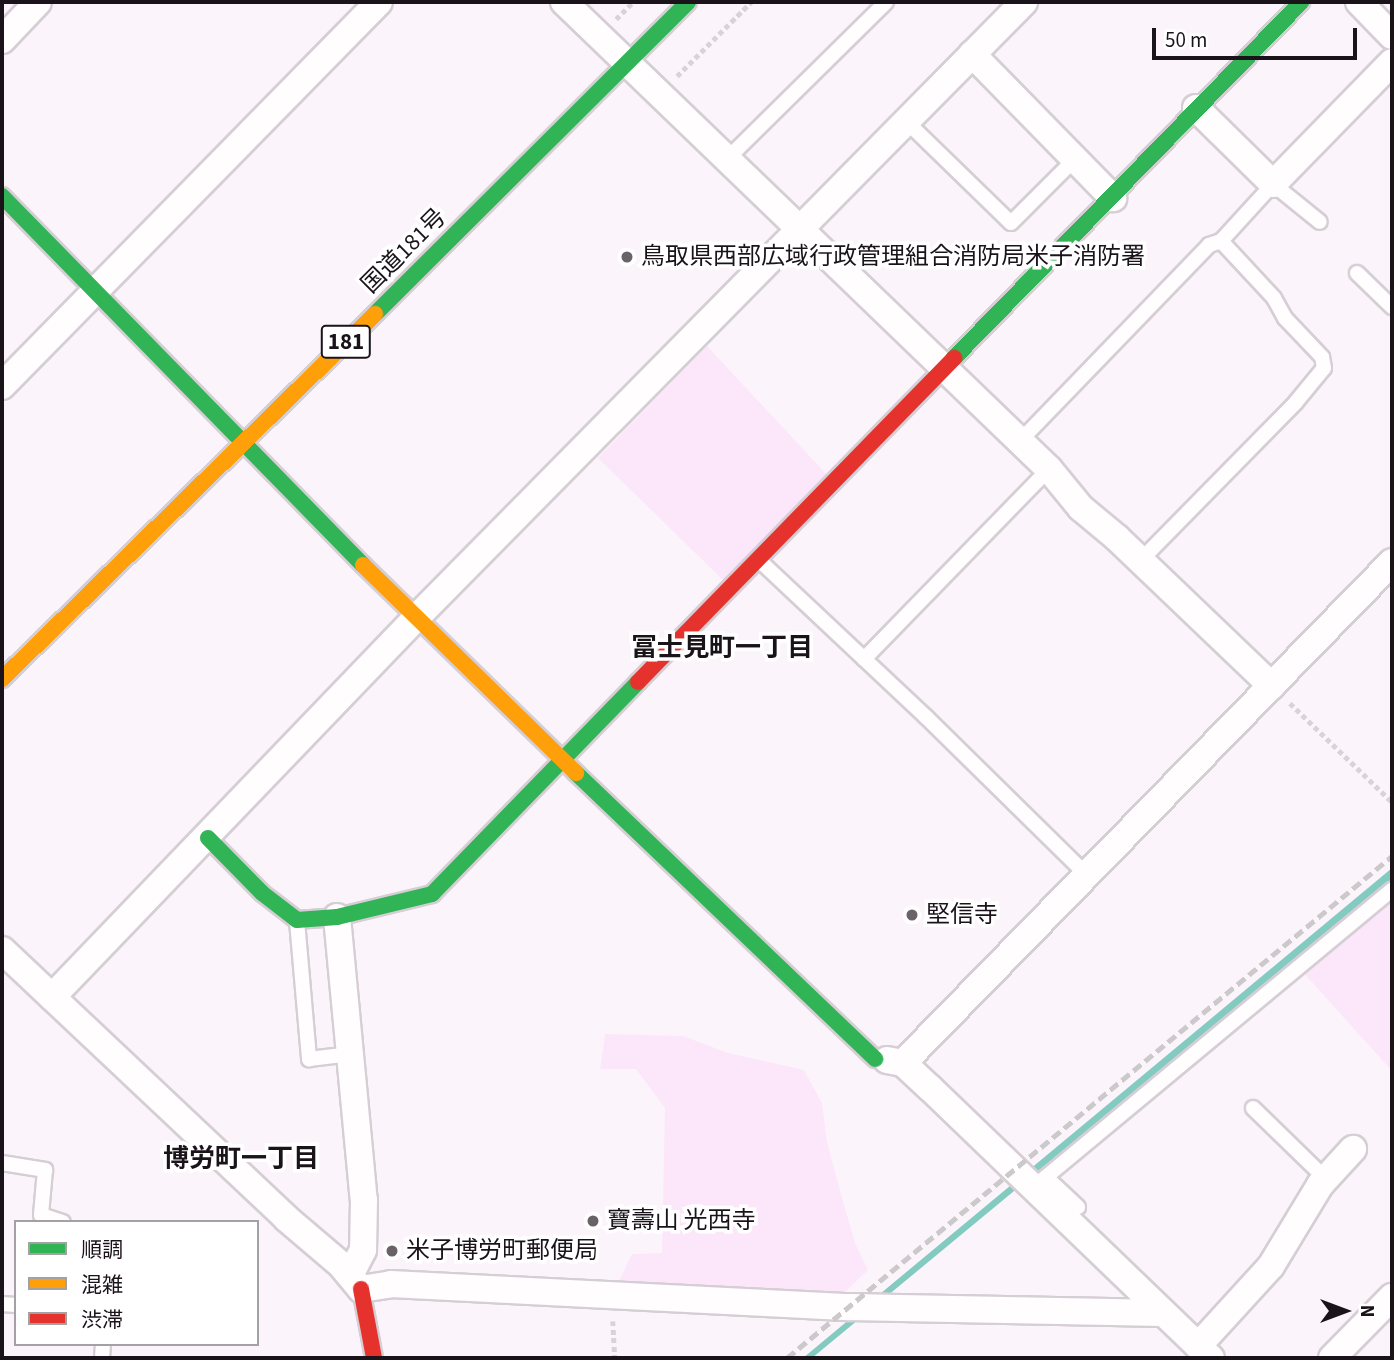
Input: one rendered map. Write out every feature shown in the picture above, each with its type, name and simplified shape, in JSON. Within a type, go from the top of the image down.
[{"type":"main road","name":"国道181号","points":[[2,679],[243,445],[688,2]]},
{"type":"main road","points":[[208,838],[262,893],[297,920],[337,917],[432,894],[1113,198],[1196,108],[1301,2]]},
{"type":"main road","points":[[2,196],[96,289],[243,445],[415,619],[875,1059]]},
{"type":"main road","points":[[355,1282],[374,1358]]},
{"type":"street","points":[[2,40],[38,2]]},
{"type":"street","points":[[2,386],[379,2]]},
{"type":"street","points":[[564,2],[1020,441],[1081,508],[1141,560],[1272,686]]},
{"type":"street","points":[[52,998],[415,619],[1024,2]]},
{"type":"street","points":[[1359,2],[1392,36]]},
{"type":"street","points":[[972,54],[1113,198]]},
{"type":"street","points":[[1196,108],[1273,184],[1392,62]]},
{"type":"street","points":[[903,1063],[1392,562]]},
{"type":"street","points":[[337,917],[365,1227],[363,1250],[355,1282]]},
{"type":"street","points":[[2,950],[355,1282],[871,1307],[1163,1312]]},
{"type":"street","points":[[875,1059],[903,1063],[1041,1182],[1163,1312],[1205,1352],[1271,1266],[1326,1178],[1353,1149]]},
{"type":"street","points":[[1332,1358],[1392,1297]]},
{"type":"lane","points":[[727,159],[886,2]]},
{"type":"lane","points":[[906,121],[1012,223],[1075,159]]},
{"type":"lane","points":[[1020,441],[1209,245],[1221,241],[1273,184],[1320,222]]},
{"type":"lane","points":[[1141,560],[1296,402],[1324,368],[1322,356],[1285,318],[1274,298],[1221,241]]},
{"type":"lane","points":[[1357,273],[1392,307]]},
{"type":"lane","points":[[864,659],[1049,470]]},
{"type":"lane","points":[[760,560],[1087,875]]},
{"type":"lane","points":[[1077,1207],[1041,1182],[1392,890]]},
{"type":"lane","points":[[297,920],[309,1059],[351,1054]]},
{"type":"lane","points":[[1253,1108],[1326,1178]]},
{"type":"lane","points":[[2,1163],[45,1170],[41,1215],[57,1220]]},
{"type":"path","points":[[612,22],[633,2]]},
{"type":"path","points":[[674,79],[751,2]]},
{"type":"path","points":[[1272,686],[1392,802]]},
{"type":"path","points":[[613,1320],[615,1358]]},
{"type":"shaded area","points":[[707,346],[829,477],[725,582],[598,458]]},
{"type":"shaded area","points":[[1392,868],[1392,879],[812,1358],[803,1358]]},
{"type":"shaded area","points":[[1392,897],[1392,1071],[1301,970]]},
{"type":"shaded area","points":[[605,1034],[683,1036],[728,1053],[804,1070],[822,1103],[827,1142],[841,1194],[855,1243],[868,1270],[845,1292],[619,1281],[632,1254],[662,1253],[665,1108],[636,1069],[600,1069]]},
{"type":"railway","points":[[787,1358],[1392,856]]},
{"type":"traffic: fast","points":[[375,314],[688,2]]},
{"type":"traffic: fast","points":[[954,358],[1301,2]]},
{"type":"traffic: fast","points":[[2,196],[363,565]]},
{"type":"traffic: fast","points":[[208,838],[262,893],[297,920],[337,917],[432,894],[638,682]]},
{"type":"traffic: fast","points":[[576,773],[875,1059]]},
{"type":"traffic: slow","points":[[2,679],[375,314]]},
{"type":"traffic: slow","points":[[363,565],[576,773]]},
{"type":"traffic: jam","points":[[638,682],[954,358]]},
{"type":"traffic: jam","points":[[361,1289],[374,1358]]},
{"type":"place","name":"鳥取県西部広域行政管理組合消防局米子消防署","points":[[627,257]]},
{"type":"place","name":"堅信寺","points":[[912,915]]},
{"type":"place","name":"寶壽山 光西寺","points":[[593,1221]]},
{"type":"place","name":"米子博労町郵便局","points":[[392,1251]]},
{"type":"district","name":"冨士見町一丁目","points":[[722,648]]},
{"type":"district","name":"博労町一丁目","points":[[241,1159]]}]
